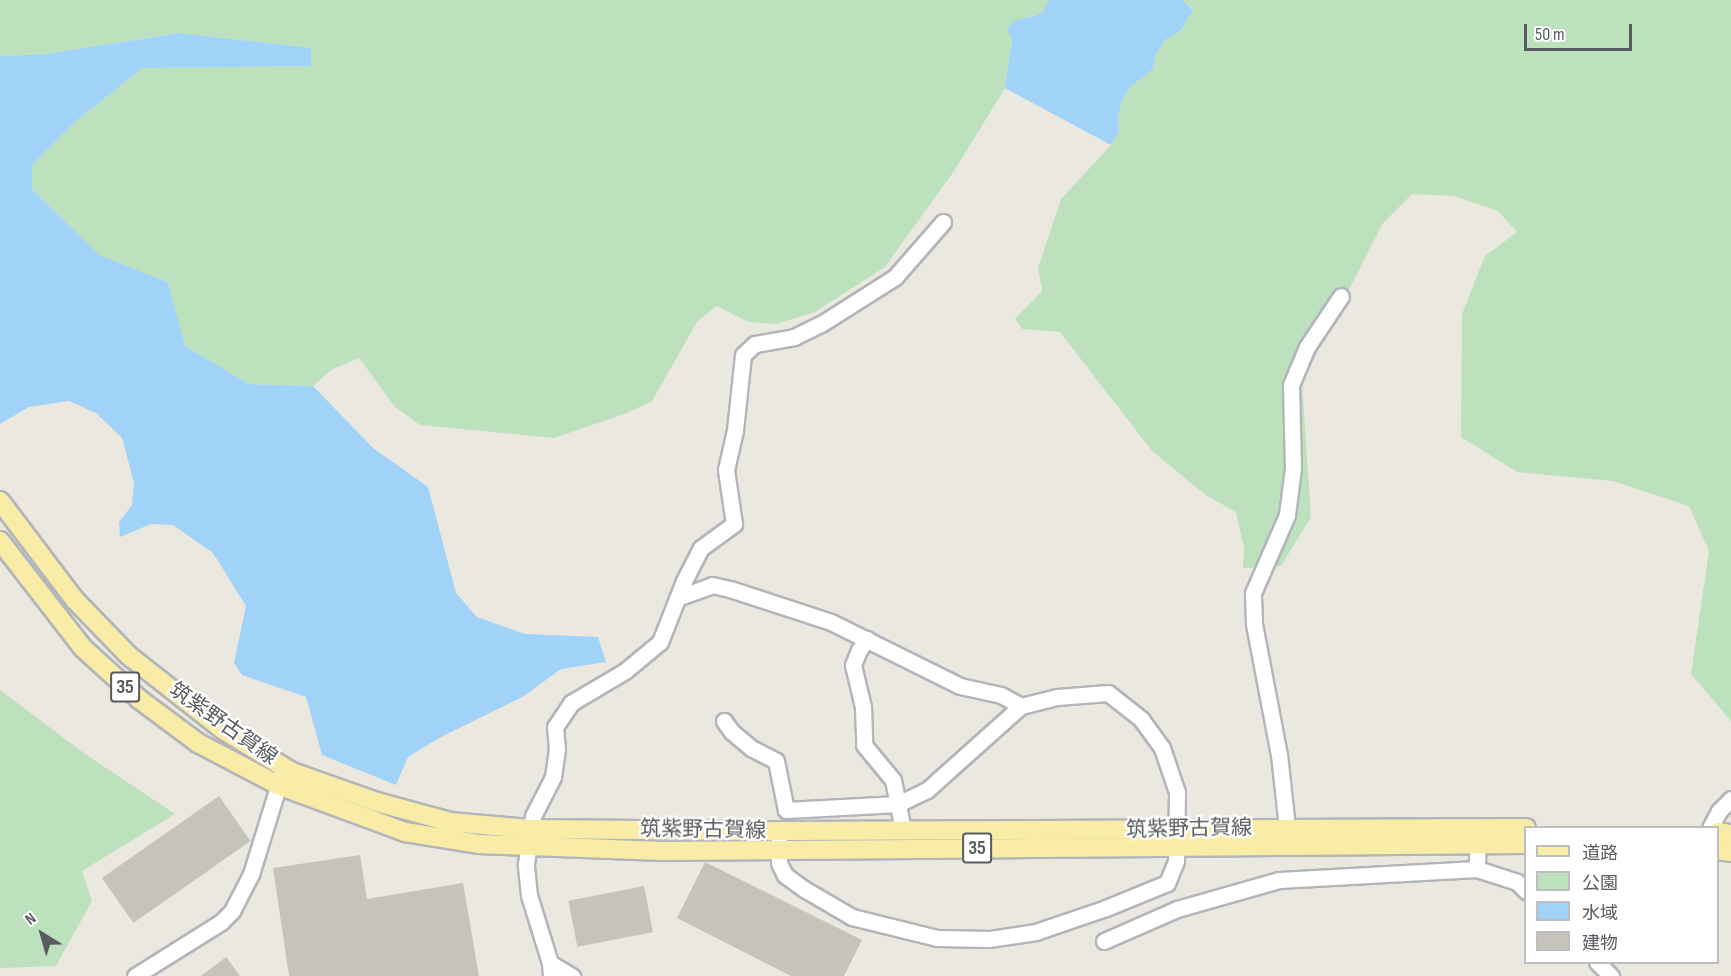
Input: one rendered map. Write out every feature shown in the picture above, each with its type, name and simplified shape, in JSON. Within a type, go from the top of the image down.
[{"type":"main road","name":"筑紫野古賀線","points":[[0,501],[74,599],[128,655],[222,729],[285,768],[377,802],[450,822],[530,829],[903,830],[1175,838],[1287,828],[1478,836],[1524,844]]},
{"type":"main road","name":"筑紫野古賀線","points":[[0,541],[83,648],[139,699],[198,743],[278,786],[405,832],[477,844],[528,848],[779,850],[1175,838],[1478,836],[1524,828]]},
{"type":"street","points":[[572,976],[550,969],[529,895],[526,864],[533,816],[553,777],[557,749],[555,727],[571,703],[625,671],[660,642],[677,598],[701,548],[734,524],[726,470],[735,430],[743,355],[755,344],[794,337],[821,324],[895,277],[943,222]]},
{"type":"street","points":[[1287,828],[1279,754],[1254,624],[1253,593],[1287,515],[1293,468],[1291,385],[1307,347],[1341,296]]},
{"type":"street","points":[[677,598],[712,585],[730,589],[831,622],[960,686],[1001,695],[1022,706]]},
{"type":"street","points":[[867,639],[859,650],[854,665],[863,707],[864,745],[893,780],[903,830]]},
{"type":"street","points":[[724,721],[732,732],[751,748],[776,760],[786,810],[898,804],[927,790],[1022,706],[1057,697],[1108,693],[1142,718],[1162,748],[1176,792],[1176,861],[1167,883],[1106,908],[1036,932],[989,939],[937,938],[852,917],[785,875],[779,863],[779,831]]},
{"type":"street","points":[[135,976],[221,922],[232,911],[251,874],[285,768]]},
{"type":"street","points":[[1711,826],[1719,811],[1731,800]]},
{"type":"street","points":[[1478,836],[1478,869]]},
{"type":"street","points":[[1104,941],[1177,909],[1279,880],[1478,869],[1517,882],[1524,889]]},
{"type":"street","points":[[1598,964],[1611,976]]},
{"type":"green space","points":[[0,0],[1049,0],[1042,13],[1026,17],[1012,39],[1005,88],[954,171],[885,267],[815,312],[776,324],[749,322],[716,306],[697,322],[652,401],[627,413],[554,438],[420,425],[395,407],[359,358],[331,370],[313,386],[249,384],[185,346],[168,282],[99,255],[32,189],[32,165],[76,121],[143,68],[310,66],[311,48],[179,33],[46,54],[0,56]]},
{"type":"green space","points":[[1182,0],[1731,0],[1731,721],[1691,674],[1709,551],[1689,506],[1613,481],[1517,472],[1461,437],[1462,314],[1485,256],[1517,232],[1498,211],[1454,196],[1412,194],[1383,223],[1302,382],[1311,517],[1281,566],[1243,568],[1244,547],[1236,512],[1207,496],[1152,451],[1060,332],[1022,329],[1015,319],[1042,291],[1038,268],[1061,199],[1111,145],[1119,132],[1118,118],[1122,100],[1130,86],[1153,69],[1155,56],[1165,40],[1181,30],[1193,9]]},
{"type":"green space","points":[[0,690],[85,754],[175,814],[82,871],[92,901],[56,966],[0,968]]},
{"type":"water","points":[[1049,0],[1182,0],[1193,10],[1181,30],[1165,40],[1155,56],[1153,69],[1130,87],[1122,100],[1118,117],[1119,132],[1111,145],[1005,88],[1012,39],[1007,29],[1014,21],[1042,13]]},
{"type":"water","points":[[179,33],[311,48],[311,66],[143,68],[76,121],[32,165],[32,189],[99,255],[168,282],[185,346],[249,384],[313,386],[373,448],[428,487],[456,593],[477,617],[525,634],[598,637],[606,662],[561,669],[524,696],[439,738],[408,757],[396,785],[322,755],[306,697],[242,675],[234,663],[246,606],[213,553],[173,525],[151,524],[120,537],[119,522],[132,505],[134,483],[122,438],[96,413],[69,401],[29,407],[0,424],[0,56],[46,54]]},
{"type":"building","points":[[219,796],[251,841],[133,923],[102,878]]},
{"type":"building","points":[[360,855],[367,899],[463,883],[479,976],[289,976],[273,868]]},
{"type":"building","points":[[705,862],[862,940],[844,976],[791,976],[677,918]]},
{"type":"building","points":[[644,886],[653,932],[577,947],[568,901]]},
{"type":"building","points":[[226,957],[240,976],[201,976]]}]
